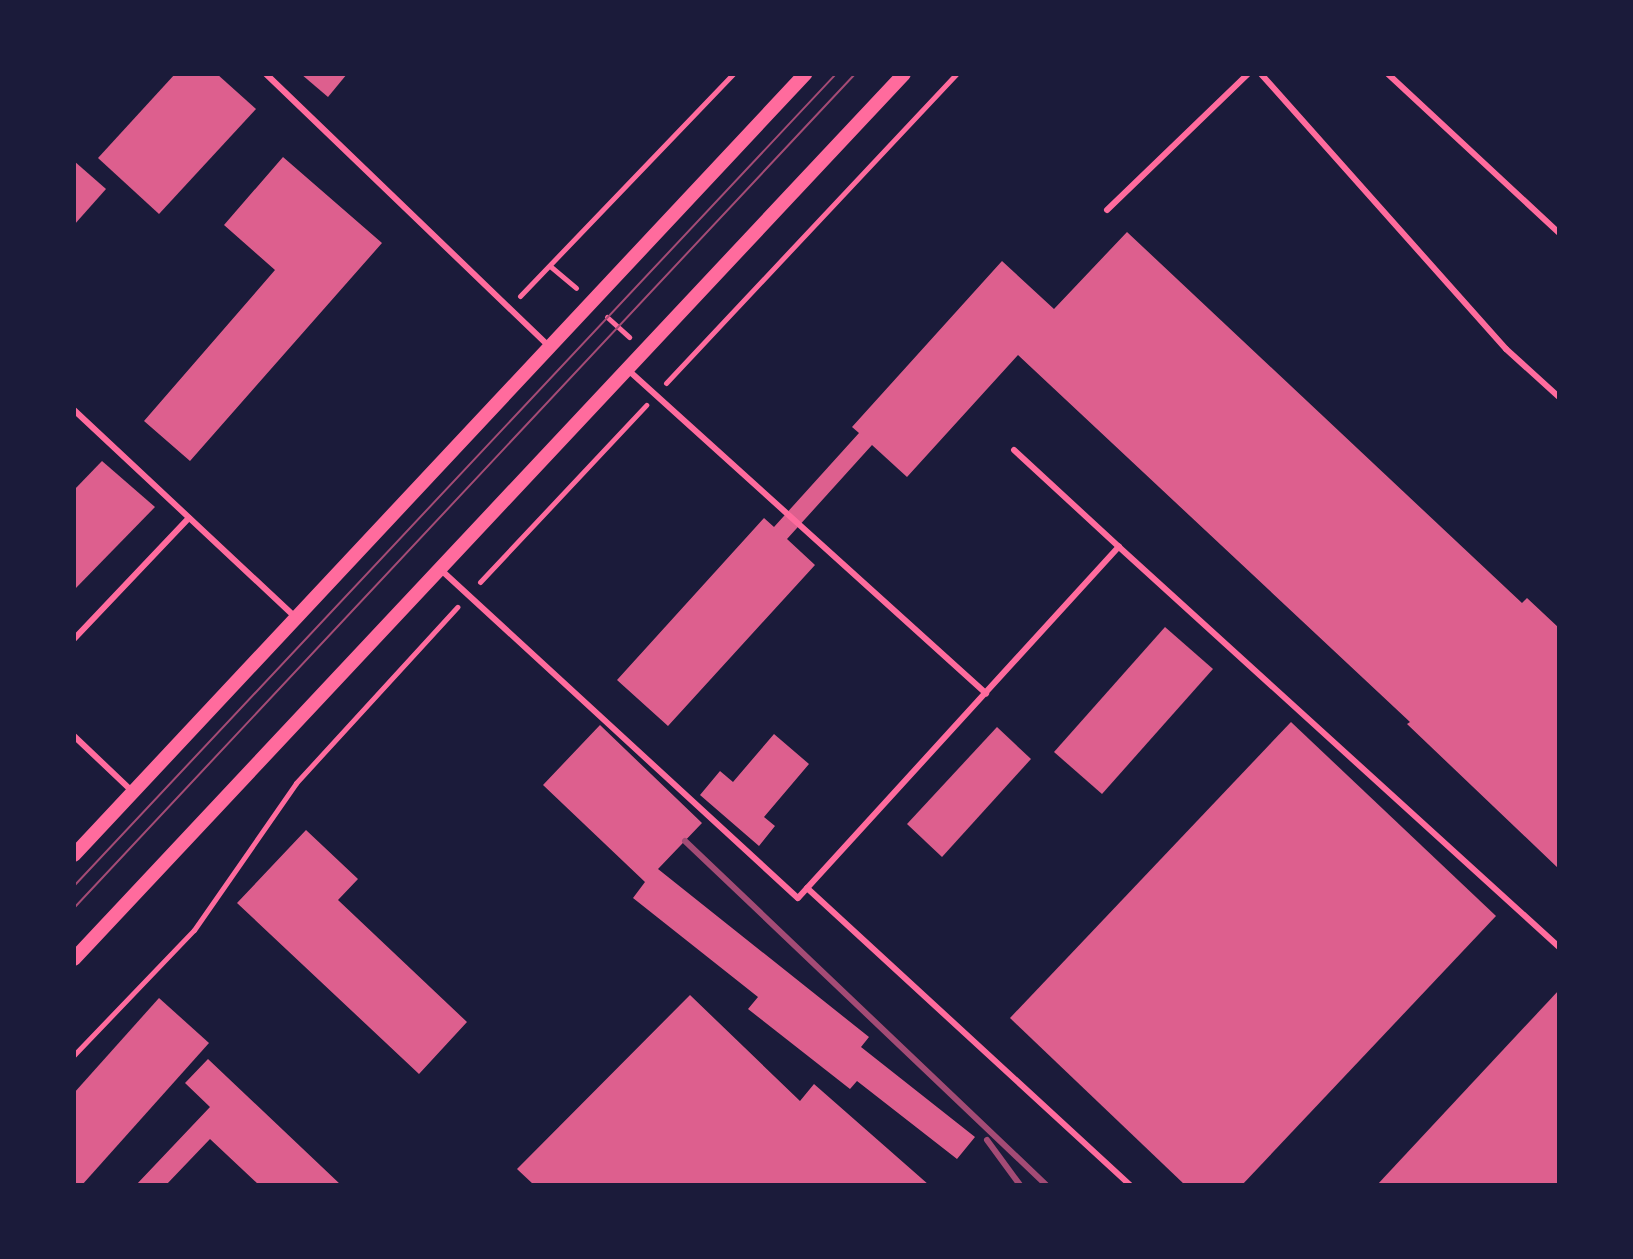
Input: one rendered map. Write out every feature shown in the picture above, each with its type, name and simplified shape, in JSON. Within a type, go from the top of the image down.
[{"type":"street","points":[[74,959],[904,74]]},
{"type":"street","points":[[74,855],[800,76]]},
{"type":"lane","points":[[266,74],[550,347]]},
{"type":"lane","points":[[1107,210],[1248,74]]},
{"type":"lane","points":[[1261,74],[1506,349],[1559,397]]},
{"type":"lane","points":[[1388,74],[1559,233]]},
{"type":"lane","points":[[627,369],[986,693]]},
{"type":"lane","points":[[74,410],[296,618]]},
{"type":"lane","points":[[1014,450],[1559,947]]},
{"type":"lane","points":[[74,639],[189,518]]},
{"type":"lane","points":[[440,569],[798,898],[1119,547]]},
{"type":"lane","points":[[74,736],[133,792]]},
{"type":"lane","points":[[807,888],[1130,1185]]},
{"type":"path","points":[[509,308],[733,74]]},
{"type":"path","points":[[74,1055],[194,930],[296,783],[956,74]]},
{"type":"building","points":[[175,74],[217,74],[256,109],[159,214],[98,158]]},
{"type":"building","points":[[301,74],[347,74],[328,97]]},
{"type":"building","points":[[283,157],[382,243],[190,461],[144,421],[275,270],[224,225]]},
{"type":"building","points":[[74,161],[106,189],[74,225]]},
{"type":"building","points":[[1127,232],[1522,603],[1527,598],[1559,628],[1559,869],[1407,724],[1410,722],[1018,355],[907,477],[872,445],[787,539],[815,565],[668,726],[617,680],[764,518],[774,527],[859,433],[852,427],[1002,261],[1054,309]]},
{"type":"building","points":[[102,461],[155,507],[74,590],[74,490]]},
{"type":"building","points":[[1165,627],[1213,669],[1102,794],[1054,752]]},
{"type":"building","points":[[1291,722],[1496,916],[1242,1185],[1185,1185],[1010,1018]]},
{"type":"building","points":[[600,725],[702,823],[658,869],[869,1037],[861,1047],[975,1137],[957,1159],[857,1081],[850,1089],[748,1009],[758,997],[633,898],[645,882],[543,785]]},
{"type":"building","points":[[997,727],[1031,759],[942,857],[907,824]]},
{"type":"building","points":[[774,734],[809,764],[764,817],[775,826],[759,846],[700,795],[720,771],[733,782]]},
{"type":"building","points":[[306,830],[358,879],[338,900],[467,1022],[419,1074],[237,903]]},
{"type":"building","points":[[1559,990],[1559,1185],[1377,1185]]},
{"type":"building","points":[[690,995],[800,1101],[814,1084],[929,1185],[534,1185],[517,1169]]},
{"type":"building","points":[[159,998],[209,1043],[82,1185],[74,1185],[74,1093]]},
{"type":"building","points":[[208,1059],[341,1185],[259,1185],[210,1139],[166,1185],[136,1185],[210,1107],[185,1083]]},
{"type":"tram line","points":[[74,886],[836,74]]},
{"type":"tram line","points":[[74,908],[855,74]]},
{"type":"railway","points":[[685,841],[1046,1185]]},
{"type":"railway","points":[[987,1140],[1020,1185]]}]
